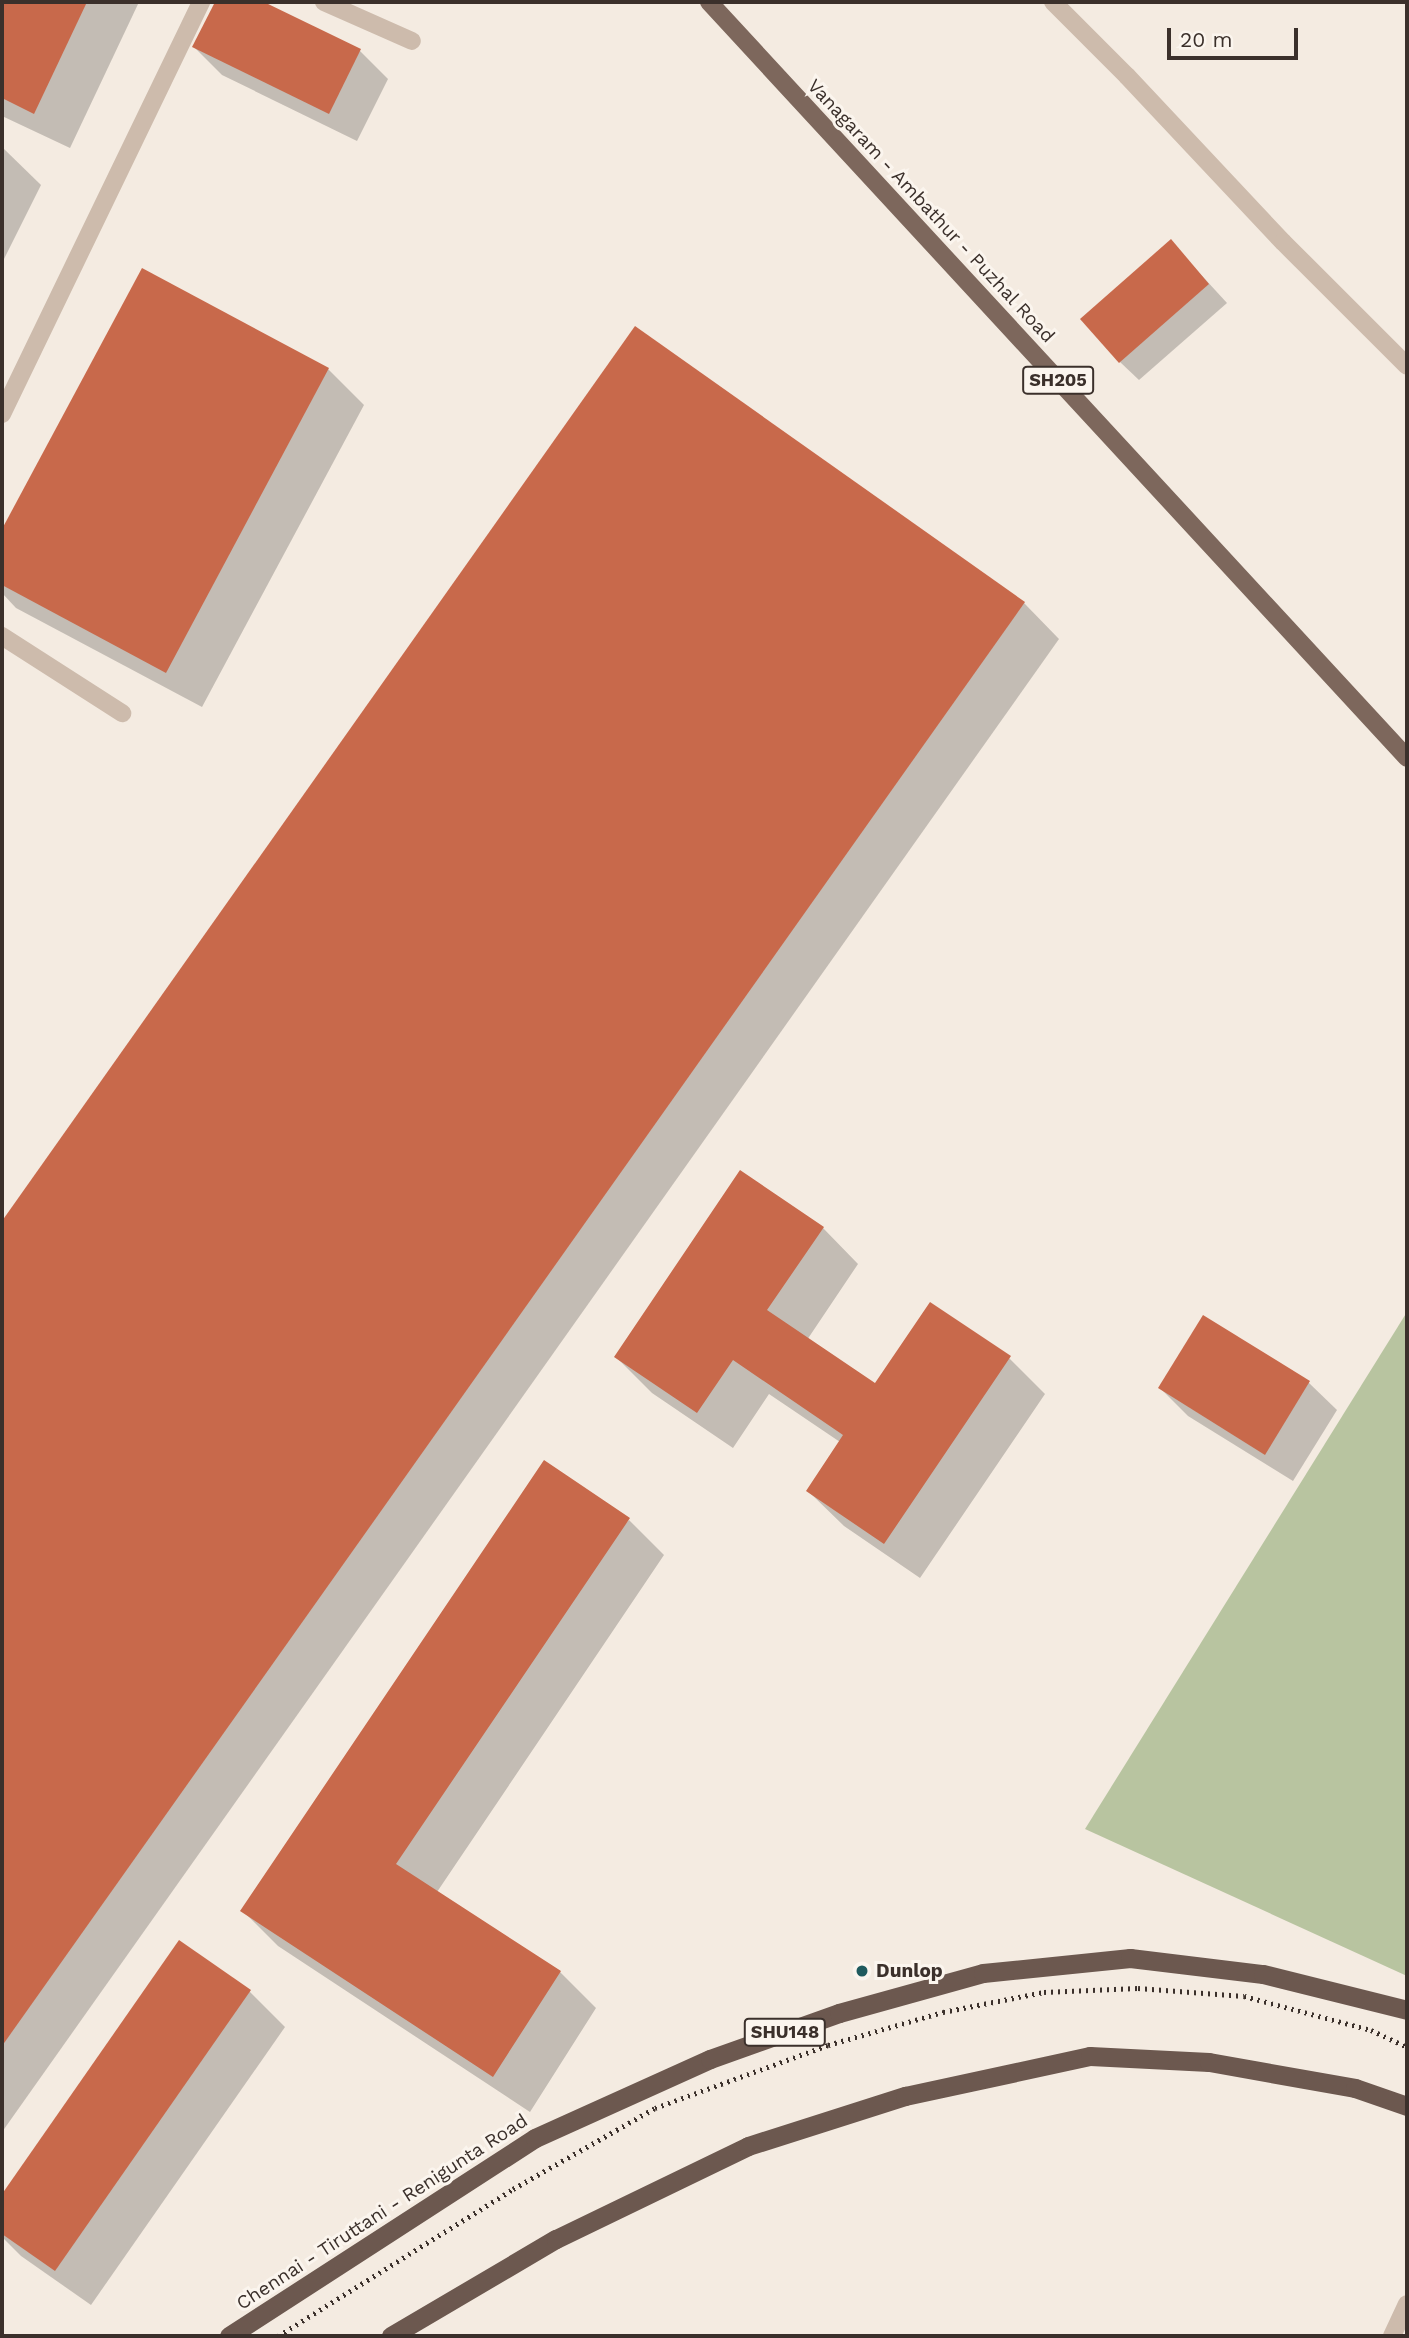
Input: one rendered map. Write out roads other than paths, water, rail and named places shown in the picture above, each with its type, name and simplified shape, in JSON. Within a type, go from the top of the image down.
[{"type":"highway","name":"Chennai - Tiruttani - Renigunta Road","points":[[229,2336],[535,2138],[710,2059],[852,2009],[983,1973],[1130,1958],[1263,1973],[1407,2010]]},
{"type":"highway","points":[[391,2336],[556,2239],[748,2146],[905,2096],[1090,2056],[1209,2062],[1355,2088],[1407,2106]]},
{"type":"main road","name":"Vanagaram - Ambathur - Puzhal Road","points":[[709,2],[1407,758]]},
{"type":"street","points":[[2,414],[201,2]]},
{"type":"street","points":[[324,2],[412,41]]},
{"type":"street","points":[[1053,2],[1283,243],[1407,366]]},
{"type":"street","points":[[2,636],[122,713]]},
{"type":"street","points":[[1392,2336],[1407,2304]]},
{"type":"railway","points":[[278,2336],[513,2189],[655,2108],[828,2045],[943,2012],[1044,1992],[1138,1988],[1244,1996],[1371,2030],[1407,2047]]},
{"type":"place","name":"Dunlop","points":[[862,1971]]}]
